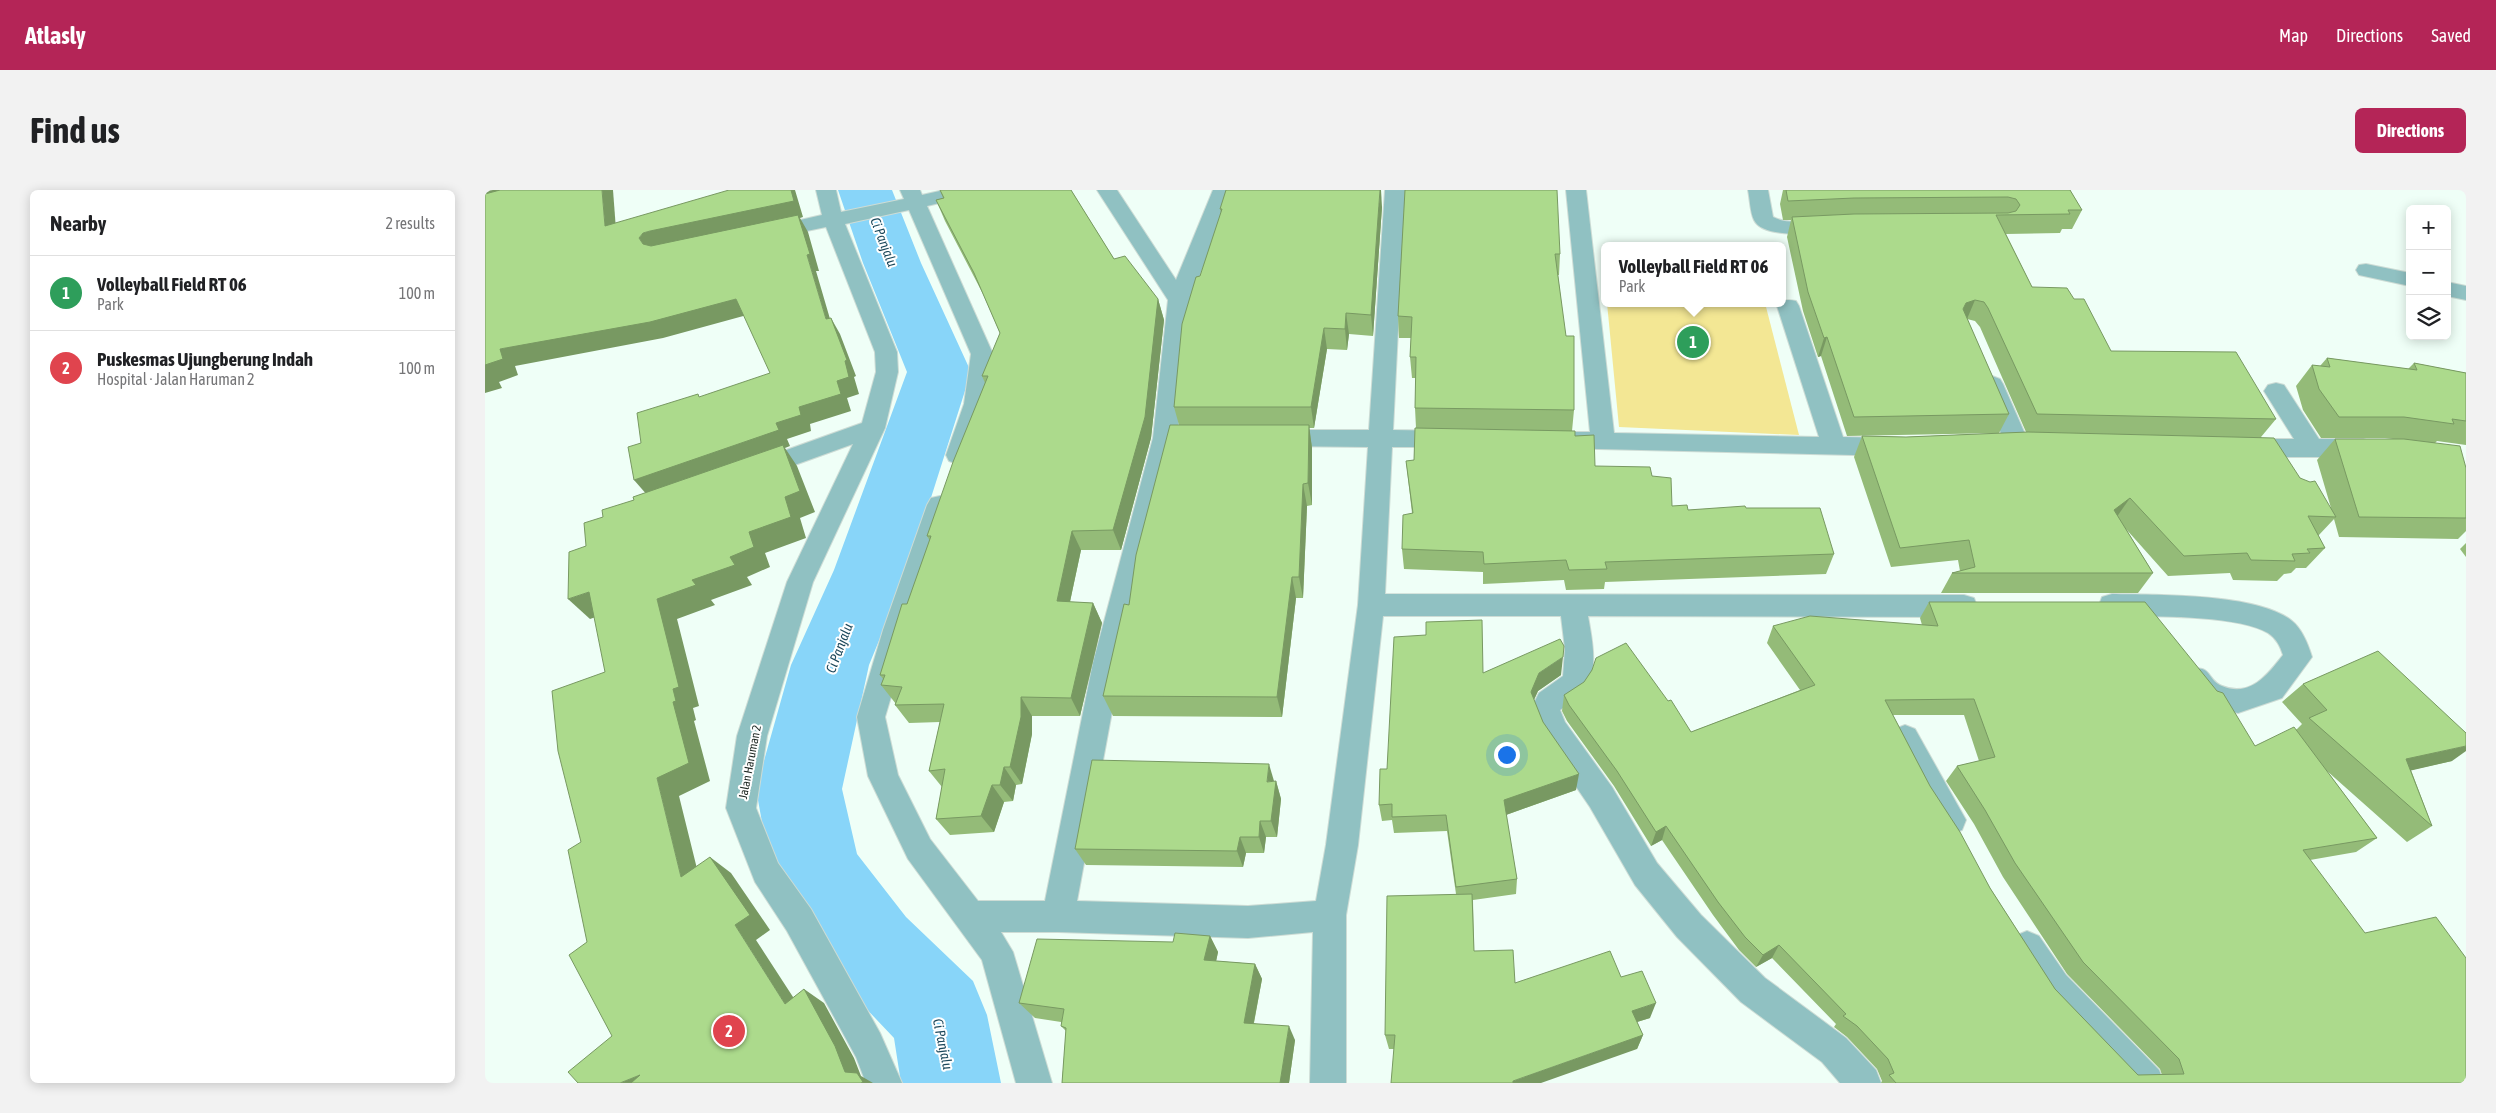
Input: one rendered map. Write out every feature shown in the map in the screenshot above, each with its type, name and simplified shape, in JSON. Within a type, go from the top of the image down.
[{"type":"street","name":"Jalan Haruman 2","points":[[826,190],[843,218],[886,352],[887,372],[873,428],[801,582],[752,736],[741,808],[766,872],[804,928],[868,1044],[883,1083]]},
{"type":"street","points":[[748,237],[843,218],[907,200],[970,190]]},
{"type":"street","points":[[1107,190],[1179,300]]},
{"type":"street","points":[[1058,916],[1107,663],[1165,438],[1179,300],[1223,190]]},
{"type":"street","points":[[1328,1083],[1330,914],[1342,844],[1371,605],[1395,190]]},
{"type":"street","points":[[1576,190],[1603,441]]},
{"type":"street","points":[[1758,190],[1765,220],[1772,226],[1783,228],[1848,224]]},
{"type":"street","points":[[907,200],[982,354],[976,404],[897,630],[871,717],[883,776],[919,849],[996,952],[1034,1083]]},
{"type":"street","points":[[2366,270],[2406,279]]},
{"type":"street","points":[[2451,290],[2466,293]]},
{"type":"street","points":[[1788,306],[1834,445]]},
{"type":"street","points":[[1982,363],[2027,443],[1987,444]]},
{"type":"street","points":[[2276,391],[2312,448]]},
{"type":"street","points":[[733,478],[873,428]]},
{"type":"street","points":[[1165,438],[1224,438]]},
{"type":"street","points":[[1253,438],[1470,439]]},
{"type":"street","points":[[1537,440],[1917,446]]},
{"type":"street","points":[[2216,448],[2385,448]]},
{"type":"street","points":[[2266,449],[2280,470]]},
{"type":"street","points":[[1371,605],[1992,606]]},
{"type":"street","points":[[1573,606],[1579,665],[1574,685],[1547,703],[1545,709],[1553,729],[1601,797],[1646,874],[1689,926],[1753,990],[1834,1050],[1863,1083]]},
{"type":"street","points":[[2089,606],[2139,606],[2247,614],[2276,624],[2292,639],[2298,657],[2272,690],[2238,701],[2213,698],[2179,657]]},
{"type":"street","points":[[2139,606],[2162,635]]},
{"type":"street","points":[[1903,735],[1932,790],[1965,843]]},
{"type":"street","points":[[970,917],[1058,916],[1248,922],[1330,914]]},
{"type":"street","points":[[2010,920],[2055,987],[2145,1083]]},
{"type":"shaded area","points":[[1607,307],[1766,307],[1799,435],[1619,427]]},
{"type":"building","points":[[500,190],[602,190],[605,226],[729,190],[791,190],[794,201],[650,231],[643,233],[639,238],[643,244],[651,246],[798,215],[810,254],[807,255],[826,319],[831,318],[847,360],[845,361],[849,377],[837,381],[841,394],[799,407],[801,415],[776,423],[779,430],[634,480],[628,447],[641,443],[637,413],[698,394],[699,397],[770,373],[736,299],[650,322],[500,349],[503,359],[485,365],[485,194]]},
{"type":"building","points":[[940,190],[1071,190],[1114,259],[1125,256],[1158,299],[1145,417],[1113,530],[1072,531],[1057,601],[1093,603],[1071,698],[1021,697],[1021,717],[1010,767],[1004,767],[1000,785],[992,785],[981,816],[936,819],[945,769],[929,771],[944,704],[895,705],[902,687],[881,685],[885,675],[880,675],[902,604],[907,604],[931,536],[927,536],[953,462],[988,376],[982,376],[1000,333],[974,273],[936,200],[944,198]]},
{"type":"building","points":[[1226,190],[1380,190],[1371,315],[1346,313],[1345,329],[1324,328],[1311,407],[1174,407],[1182,324],[1196,277],[1200,276],[1222,209],[1220,209]]},
{"type":"building","points":[[1405,190],[1557,190],[1560,254],[1555,254],[1566,336],[1574,336],[1574,410],[1415,408],[1416,357],[1410,357],[1412,317],[1398,316]]},
{"type":"building","points":[[1786,190],[2070,190],[2082,210],[2068,210],[2070,214],[1996,215],[2032,287],[2067,288],[2074,299],[2084,299],[2111,351],[2236,352],[2276,419],[2037,414],[1988,308],[1984,302],[1975,300],[1966,303],[1963,309],[2009,414],[1854,417],[1827,337],[1824,338],[1808,292],[1792,217],[1854,214],[2008,213],[2016,211],[2020,205],[2016,199],[2008,197],[1854,198],[1788,201]]},
{"type":"building","points":[[2327,358],[2417,370],[2414,363],[2466,373],[2466,421],[2452,419],[2454,424],[2404,417],[2339,417],[2319,389],[2312,365],[2330,367]]},
{"type":"building","points":[[1170,425],[1309,425],[1308,483],[1303,484],[1299,577],[1292,577],[1277,697],[1103,696],[1124,604],[1129,605],[1136,555]]},
{"type":"building","points":[[1415,428],[1575,431],[1575,436],[1594,435],[1595,466],[1650,467],[1652,476],[1671,478],[1672,506],[1687,505],[1688,510],[1745,506],[1746,508],[1820,508],[1834,554],[1605,562],[1607,569],[1569,570],[1566,560],[1484,564],[1483,552],[1402,549],[1403,515],[1413,513],[1406,461],[1414,460]]},
{"type":"building","points":[[2028,432],[2274,438],[2300,478],[2310,482],[2315,481],[2336,517],[2308,516],[2325,548],[2307,549],[2310,553],[2292,554],[2295,561],[2251,560],[2247,553],[2184,556],[2130,498],[2114,510],[2153,573],[1952,573],[1975,567],[1969,540],[1900,548],[1862,436],[1906,437]]},
{"type":"building","points":[[2335,439],[2404,439],[2460,446],[2466,468],[2466,518],[2359,517]]},
{"type":"building","points":[[783,445],[800,491],[785,497],[791,517],[749,532],[754,547],[730,557],[735,565],[692,580],[696,585],[657,599],[679,687],[673,689],[676,701],[673,702],[689,763],[657,778],[681,877],[710,857],[750,915],[735,925],[785,1004],[804,989],[835,1046],[845,1072],[857,1073],[863,1082],[631,1083],[640,1075],[620,1083],[578,1083],[568,1072],[612,1036],[569,955],[587,942],[568,850],[581,842],[558,751],[552,691],[605,672],[589,592],[568,599],[569,552],[586,546],[584,523],[603,517],[602,510],[634,500],[633,497]]},
{"type":"building","points":[[1929,602],[2145,602],[2217,691],[2223,693],[2255,746],[2294,727],[2377,838],[2303,850],[2365,933],[2436,917],[2466,958],[2466,1083],[1896,1083],[1889,1075],[1894,1073],[1888,1059],[1857,1026],[1843,1016],[1846,1014],[1779,945],[1763,955],[1745,937],[1718,902],[1666,826],[1656,832],[1617,771],[1569,705],[1564,695],[1584,682],[1592,670],[1596,658],[1626,643],[1668,701],[1671,700],[1691,732],[1815,685],[1773,626],[1810,616],[1938,626]],"holes":[[[1974,699],[1995,757],[1957,766],[2015,863],[2083,962],[2179,1059],[2184,1074],[2138,1075],[2055,989],[1990,888],[1960,832],[1930,786],[1885,700]]]},
{"type":"building","points":[[1482,620],[1483,673],[1560,639],[1564,646],[1563,657],[1539,673],[1531,692],[1543,722],[1579,774],[1504,800],[1517,879],[1456,887],[1446,815],[1392,817],[1392,804],[1379,805],[1380,769],[1387,769],[1394,637],[1426,635],[1426,622]]},
{"type":"building","points":[[2378,651],[2466,733],[2466,746],[2406,759],[2432,826],[2309,718],[2327,710],[2303,684]]},
{"type":"building","points":[[1092,760],[1269,764],[1267,782],[1276,781],[1271,821],[1260,821],[1259,837],[1240,837],[1237,851],[1075,849]]},
{"type":"building","points":[[1472,894],[1474,951],[1513,950],[1515,983],[1610,951],[1621,977],[1642,971],[1656,1003],[1632,1011],[1643,1035],[1513,1081],[1513,1083],[1391,1083],[1395,1035],[1385,1035],[1387,896]]},
{"type":"building","points":[[1175,933],[1210,936],[1204,960],[1255,964],[1244,1023],[1289,1026],[1280,1083],[1062,1083],[1066,1028],[1061,1026],[1064,1009],[1019,1003],[1037,939],[1173,942]]},
{"type":"waterway","name":"Ci Panjalu","points":[[865,190],[892,263],[939,372],[918,438],[897,489],[871,570],[830,665],[799,789],[816,872],[873,949],[939,1015],[951,1083]]},
{"type":"place","name":"Volleyball Field RT 06","points":[[1693,342]]},
{"type":"place","name":"Puskesmas Ujungberung Indah","points":[[729,1031]]}]
